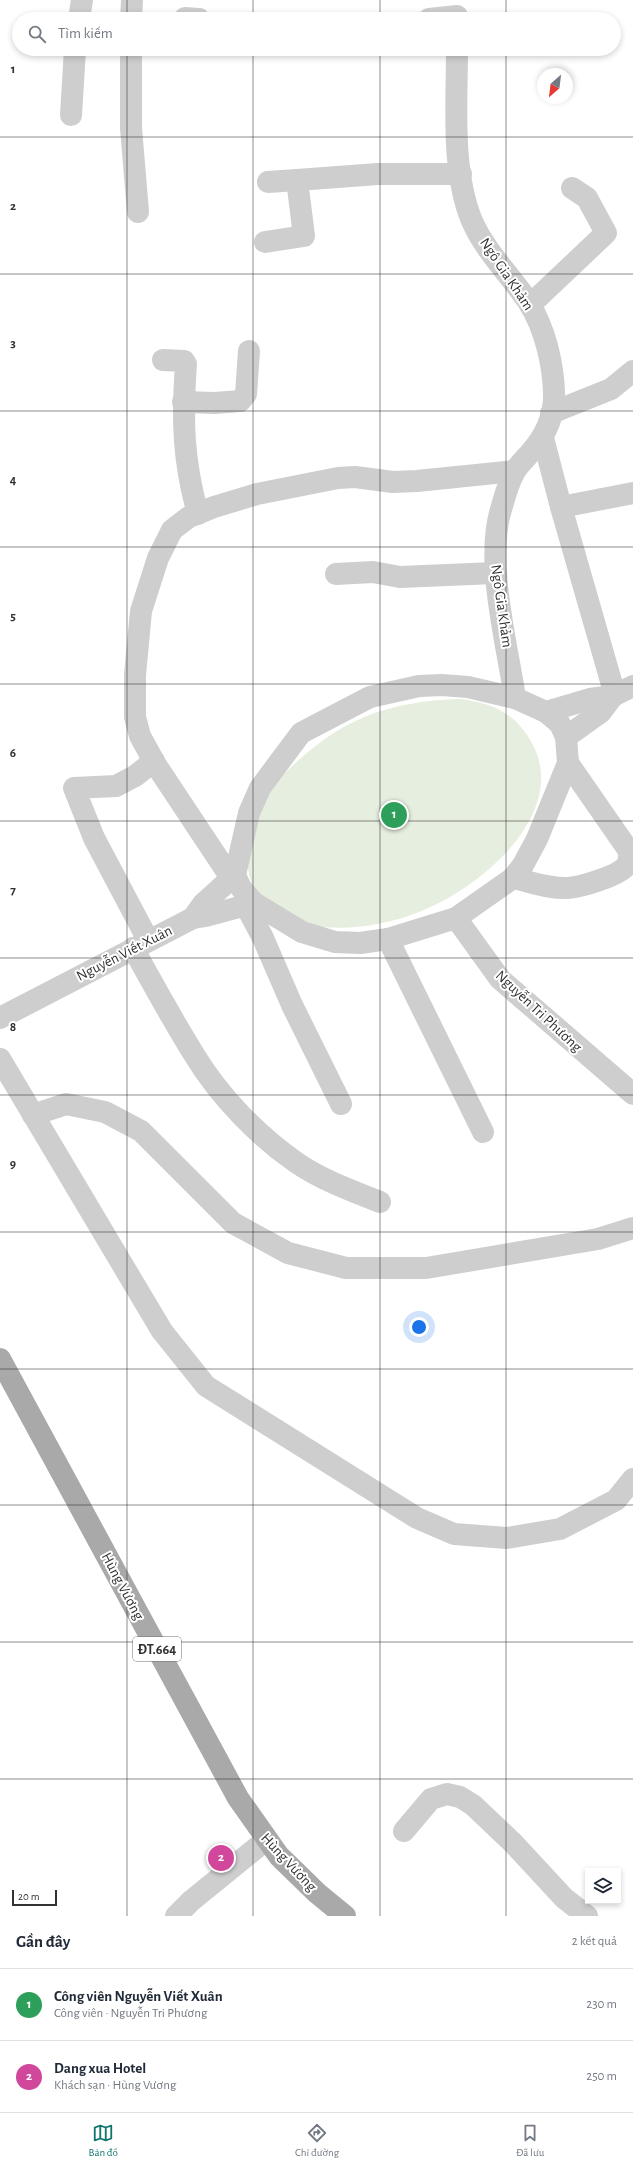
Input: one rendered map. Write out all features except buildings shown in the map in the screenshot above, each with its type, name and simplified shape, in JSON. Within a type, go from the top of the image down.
[{"type":"main road","name":"Hùng Vương","points":[[0,1358],[238,1798],[266,1840],[295,1872],[345,1916]]},
{"type":"street","points":[[80,12],[82,0]]},
{"type":"street","points":[[131,12],[132,0]]},
{"type":"street","points":[[71,115],[75,56]]},
{"type":"street","points":[[131,56],[131,128],[138,212]]},
{"type":"street","name":"Ngô Gia Khảm","points":[[457,56],[457,122],[460,174],[466,205],[486,246],[530,305],[543,332],[550,356],[554,394],[551,413],[543,438],[515,471],[501,508],[497,535],[495,573],[515,698]]},
{"type":"street","points":[[268,182],[378,174],[460,174]]},
{"type":"street","points":[[265,242],[304,236],[297,180]]},
{"type":"street","points":[[530,305],[606,233],[588,198],[572,188]]},
{"type":"street","points":[[183,402],[215,403],[240,401],[246,394],[249,351]]},
{"type":"street","points":[[163,360],[185,362],[183,431],[191,490],[198,514]]},
{"type":"street","points":[[551,413],[611,389],[631,376]]},
{"type":"street","points":[[543,438],[561,507],[620,692]]},
{"type":"street","points":[[341,1104],[292,1005],[250,904],[241,888],[154,761],[140,736],[135,717],[135,675],[141,611],[148,587],[166,540],[178,524],[198,514],[257,494],[338,478],[355,477],[393,482],[417,482],[515,471]]},
{"type":"street","points":[[561,507],[633,493]]},
{"type":"street","points":[[336,574],[373,572],[400,577],[495,573]]},
{"type":"street","points":[[192,918],[203,904],[233,877],[249,813],[260,788],[301,732],[370,697],[419,686],[442,685],[468,687],[515,698],[546,712],[560,724],[566,737],[568,763],[537,839],[523,865],[513,878],[456,918],[388,939],[360,943],[336,942],[302,932],[250,904]]},
{"type":"street","points":[[546,712],[620,692]]},
{"type":"street","points":[[566,737],[606,707],[620,692]]},
{"type":"street","points":[[154,761],[135,776],[116,786],[74,788],[140,944],[195,1057],[220,1089],[261,1134],[311,1172],[380,1202]]},
{"type":"street","points":[[513,878],[553,887],[569,888],[613,874],[627,865],[631,860],[629,851],[568,763]]},
{"type":"street","name":"Nguyễn Viết Xuân","points":[[0,1018],[192,918],[250,904]]},
{"type":"street","name":"Nguyễn Tri Phương","points":[[456,918],[500,978],[509,987],[633,1094]]},
{"type":"street","points":[[388,939],[483,1132]]},
{"type":"street","points":[[0,1059],[162,1331],[206,1386],[417,1518],[454,1534],[507,1538],[560,1529],[616,1500],[633,1479]]},
{"type":"street","points":[[33,1115],[66,1104],[105,1112],[141,1131],[232,1222],[288,1253],[346,1268],[426,1268],[598,1239],[633,1228]]},
{"type":"street","points":[[404,1831],[431,1799],[447,1794],[460,1797],[473,1805],[564,1898],[587,1916]]},
{"type":"street","points":[[176,1916],[190,1901],[266,1840]]},
{"type":"green space","points":[[461,699],[491,706],[508,715],[529,738],[540,765],[540,792],[530,819],[514,843],[493,866],[468,885],[443,901],[419,912],[384,923],[359,927],[334,928],[308,924],[294,917],[258,893],[250,880],[248,860],[250,846],[258,815],[265,798],[279,779],[288,770],[308,752],[340,729],[373,714],[407,704]]},
{"type":"place","name":"Công viên Nguyễn Viết Xuân","points":[[394,815]]},
{"type":"place","name":"Dang xua Hotel","points":[[221,1858]]}]
